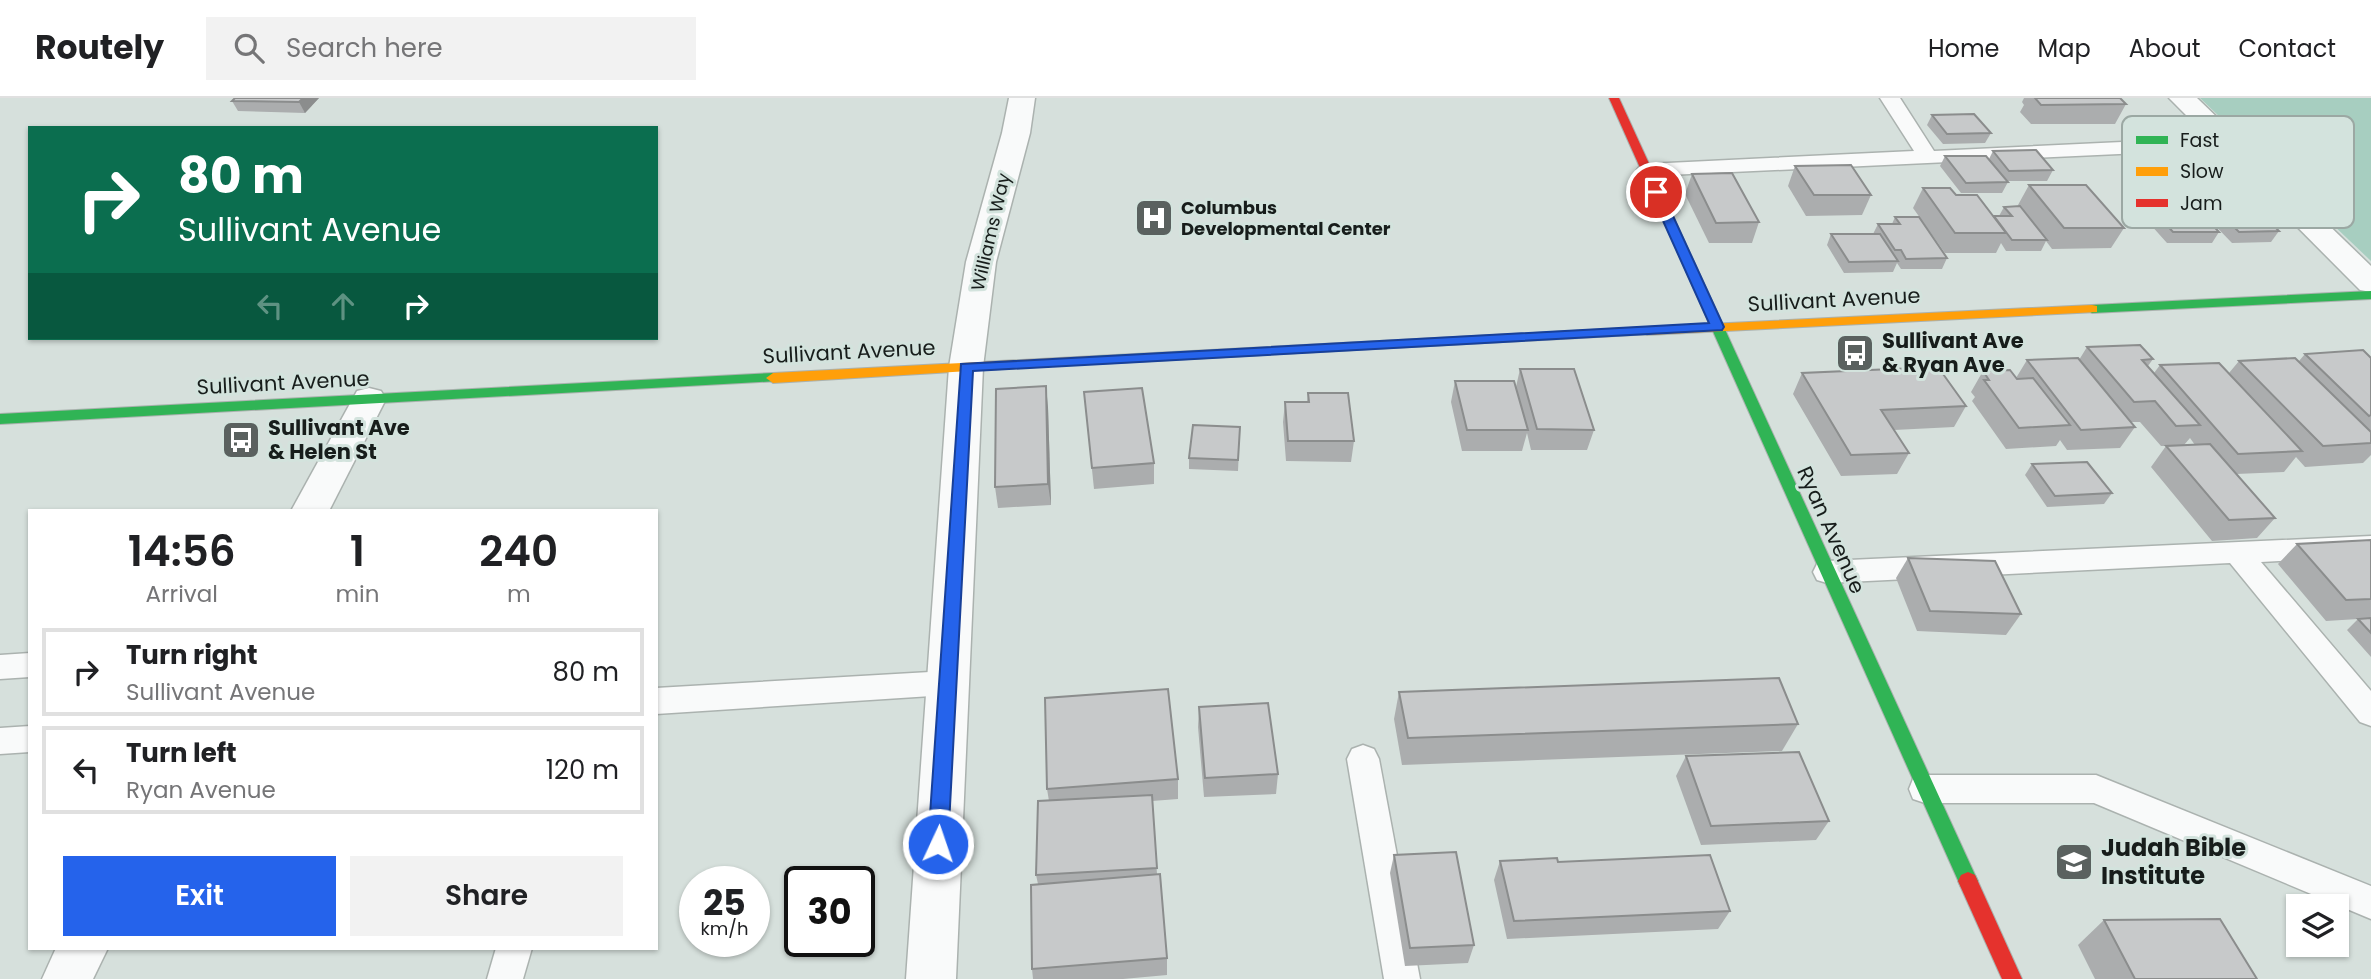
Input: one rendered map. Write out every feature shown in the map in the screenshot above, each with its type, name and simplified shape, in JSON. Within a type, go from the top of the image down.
[{"type":"main road","name":"Ryan Avenue","points":[[1614,98],[2012,979]]},
{"type":"main road","name":"Sullivant Avenue","points":[[0,419],[1718,327],[2371,295]]},
{"type":"street","name":"Williams Way","points":[[931,979],[966,367],[981,262],[1016,133],[1022,98]]},
{"type":"street","points":[[2182,98],[2200,116]]},
{"type":"street","points":[[2315,228],[2371,282]]},
{"type":"street","points":[[311,509],[369,399]]},
{"type":"street","points":[[67,979],[82,950]]},
{"type":"lane","points":[[1890,98],[1928,158]]},
{"type":"lane","points":[[1647,170],[2122,148]]},
{"type":"lane","points":[[1827,572],[2371,546]]},
{"type":"lane","points":[[2237,552],[2371,713]]},
{"type":"lane","points":[[0,667],[28,665]]},
{"type":"lane","points":[[658,701],[947,682]]},
{"type":"lane","points":[[0,741],[28,739]]},
{"type":"lane","points":[[1363,760],[1402,979]]},
{"type":"lane","points":[[1925,789],[2096,789],[2371,904]]},
{"type":"lane","points":[[505,979],[513,950]]},
{"type":"green space","points":[[2200,98],[2371,98],[2371,261],[2336,228],[2354,228],[2354,116],[2219,116]]},
{"type":"building","points":[[235,98],[303,98],[299,102],[232,101]]},
{"type":"building","points":[[2035,98],[2120,98],[2126,104],[2041,105]]},
{"type":"building","points":[[1974,114],[1991,133],[1947,134],[1932,115]]},
{"type":"building","points":[[2036,150],[2053,170],[2009,171],[1993,151]]},
{"type":"building","points":[[1945,156],[1986,156],[2008,182],[1966,183]]},
{"type":"building","points":[[1851,165],[1871,195],[1814,195],[1795,166]]},
{"type":"building","points":[[1732,173],[1759,222],[1716,223],[1692,174]]},
{"type":"building","points":[[2029,185],[2086,185],[2122,226],[2122,228],[2064,228]]},
{"type":"building","points":[[1923,188],[1950,188],[1956,195],[1977,195],[2006,233],[1955,233]]},
{"type":"building","points":[[2020,206],[2047,240],[2012,240],[1994,216],[2012,216],[2004,207]]},
{"type":"building","points":[[1895,217],[1919,217],[1947,258],[1906,259],[1901,250],[1895,250],[1878,224],[1900,224]]},
{"type":"building","points":[[2169,228],[2215,228],[2219,232],[2173,232]]},
{"type":"building","points":[[2235,228],[2276,228],[2279,231],[2239,232]]},
{"type":"building","points":[[1831,234],[1880,234],[1898,261],[1849,262]]},
{"type":"building","points":[[2140,345],[2153,359],[2142,360],[2200,425],[2176,426],[2155,401],[2134,402],[2087,347]]},
{"type":"building","points":[[2363,350],[2371,358],[2369,416],[2305,354]]},
{"type":"building","points":[[2078,358],[2135,427],[2081,430],[2027,360]]},
{"type":"building","points":[[2295,358],[2371,432],[2371,443],[2323,446],[2239,361]]},
{"type":"building","points":[[2219,363],[2302,451],[2238,454],[2160,365]]},
{"type":"building","points":[[1938,367],[1966,406],[1881,410],[1909,453],[1851,455],[1802,373]]},
{"type":"building","points":[[1520,369],[1574,369],[1594,430],[1537,429]]},
{"type":"building","points":[[2010,370],[2017,379],[2033,378],[2070,425],[2019,428],[1984,380],[1989,380],[1983,371]]},
{"type":"building","points":[[1455,381],[1514,381],[1528,430],[1467,430]]},
{"type":"building","points":[[1046,386],[1048,484],[995,487],[996,389]]},
{"type":"building","points":[[1142,388],[1154,463],[1092,468],[1084,392]]},
{"type":"building","points":[[1308,393],[1348,393],[1354,441],[1288,441],[1285,402],[1309,402]]},
{"type":"building","points":[[1193,425],[1240,427],[1238,460],[1189,458]]},
{"type":"building","points":[[2210,444],[2275,518],[2229,520],[2166,446]]},
{"type":"building","points":[[2087,462],[2112,493],[2055,496],[2032,464]]},
{"type":"building","points":[[2371,540],[2371,599],[2346,600],[2297,544]]},
{"type":"building","points":[[1908,558],[1995,561],[2021,614],[1930,611]]},
{"type":"building","points":[[2371,618],[2371,633],[2358,619]]},
{"type":"building","points":[[1779,678],[1798,724],[1408,738],[1399,692]]},
{"type":"building","points":[[1168,689],[1178,779],[1047,789],[1045,698]]},
{"type":"building","points":[[1268,703],[1278,774],[1205,778],[1199,707]]},
{"type":"building","points":[[1799,752],[1829,821],[1711,826],[1686,756]]},
{"type":"building","points":[[1152,795],[1157,868],[1036,875],[1038,801]]},
{"type":"building","points":[[1456,852],[1474,945],[1410,948],[1394,855]]},
{"type":"building","points":[[1710,855],[1730,911],[1514,921],[1500,861],[1557,858],[1558,862]]},
{"type":"building","points":[[1160,874],[1167,958],[1032,969],[1031,885]]},
{"type":"building","points":[[2220,919],[2257,979],[2135,979],[2104,920]]},
{"type":"traffic: fast","points":[[1688,262],[1968,881]]},
{"type":"traffic: fast","points":[[2092,309],[2371,295]]},
{"type":"traffic: fast","points":[[1096,360],[1647,331]]},
{"type":"traffic: fast","points":[[0,419],[773,378]]},
{"type":"traffic: slow","points":[[1647,331],[2092,309]]},
{"type":"traffic: slow","points":[[773,378],[1096,360]]},
{"type":"traffic: jam","points":[[1614,98],[1688,262]]},
{"type":"traffic: jam","points":[[1968,881],[2012,979]]},
{"type":"place","name":"Columbus Developmental Center","points":[[1154,218]]},
{"type":"place","name":"Sullivant Ave & Ryan Ave","points":[[1855,353]]},
{"type":"place","name":"Sullivant Ave & Helen St","points":[[241,440]]},
{"type":"place","name":"Judah Bible Institute","points":[[2074,862]]},
{"type":"route","points":[[938,844],[966,367],[1718,327],[1656,192]]}]
